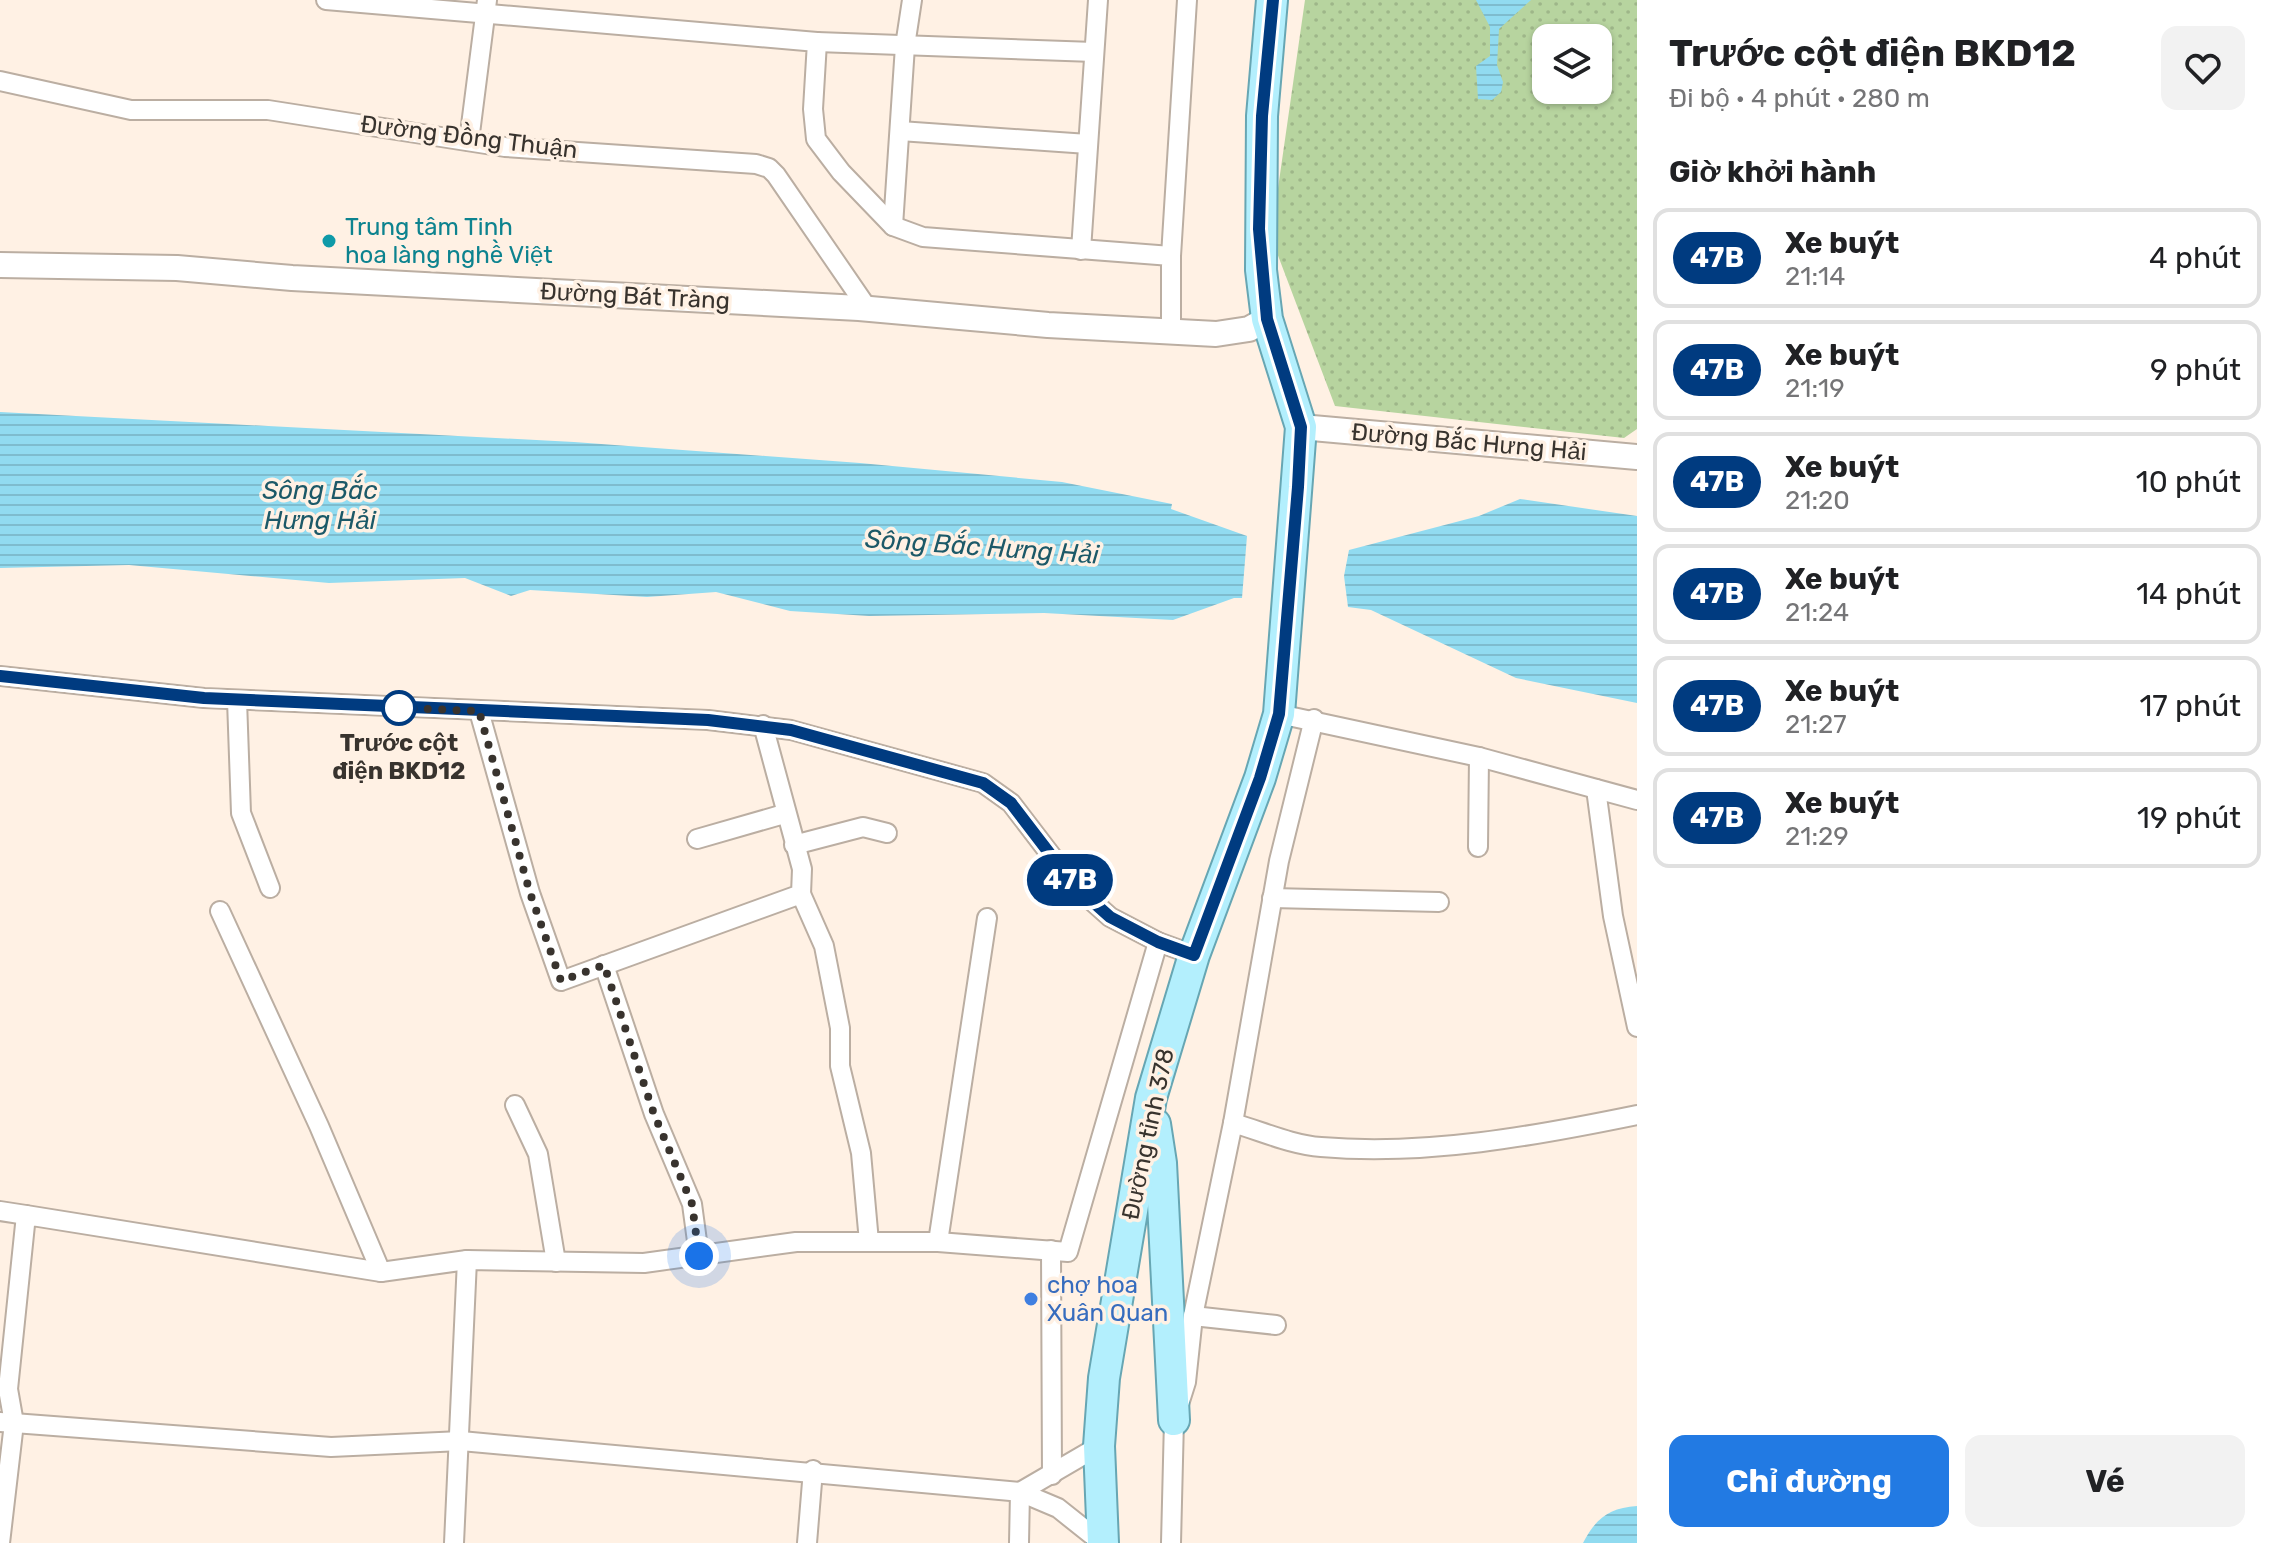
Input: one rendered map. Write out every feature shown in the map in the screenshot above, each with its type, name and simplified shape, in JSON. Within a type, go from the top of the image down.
[{"type":"main road","points":[[1272,0],[1262,116],[1259,229],[1267,319],[1301,427]]},
{"type":"main road","name":"Đường tỉnh 378","points":[[1102,1543],[1099,1446],[1110,1334],[1151,1098],[1194,955],[1260,778],[1280,703],[1301,427]]},
{"type":"main road","points":[[1151,1098],[1161,1163],[1174,1420]]},
{"type":"street","points":[[326,0],[487,7],[817,42],[1094,52]]},
{"type":"street","points":[[893,226],[905,46],[912,0]]},
{"type":"street","points":[[1081,250],[1098,0]]},
{"type":"street","points":[[1171,332],[1171,256],[1187,0]]},
{"type":"street","points":[[469,141],[487,7]]},
{"type":"street","points":[[817,42],[813,109],[816,139],[841,172],[893,226],[923,237],[1171,256]]},
{"type":"street","name":"Đường Đồng Thuận","points":[[0,81],[131,110],[268,110],[469,141],[769,168],[868,309]]},
{"type":"street","points":[[900,131],[1088,144]]},
{"type":"street","name":"Đường Bát Tràng","points":[[0,265],[177,268],[292,278],[868,309],[1171,332],[1236,332],[1267,319]]},
{"type":"street","name":"Đường Bắc Hưng Hải","points":[[1301,427],[1637,457]]},
{"type":"street","points":[[0,676],[237,700],[630,716],[763,725],[983,783],[1011,803],[1073,884],[1110,917],[1158,942],[1194,955]]},
{"type":"street","points":[[237,700],[241,813],[270,888]]},
{"type":"street","points":[[1280,703],[1314,719],[1479,757],[1637,800]]},
{"type":"street","points":[[479,711],[530,893],[561,981],[801,894]]},
{"type":"street","points":[[1171,1543],[1174,1420],[1186,1382],[1193,1316],[1233,1123],[1272,898],[1314,719]]},
{"type":"street","points":[[763,725],[784,814],[802,869],[801,894],[824,946],[837,1014],[840,1066],[861,1153],[869,1242]]},
{"type":"street","points":[[1478,847],[1479,757]]},
{"type":"street","points":[[1596,789],[1613,916],[1637,1027]]},
{"type":"street","points":[[697,839],[784,814]]},
{"type":"street","points":[[794,845],[863,827],[887,833]]},
{"type":"street","points":[[1272,898],[1439,902]]},
{"type":"street","points":[[220,911],[319,1126],[381,1272]]},
{"type":"street","points":[[938,1242],[987,918]]},
{"type":"street","points":[[0,1211],[381,1272],[467,1260],[644,1263],[796,1242],[938,1242],[1068,1252],[1158,942]]},
{"type":"street","points":[[604,965],[654,1114],[692,1204],[699,1256]]},
{"type":"street","points":[[515,1105],[538,1154],[556,1262]]},
{"type":"street","points":[[1233,1123],[1319,1147],[1423,1148],[1564,1130],[1637,1115]]},
{"type":"street","points":[[0,1543],[8,1389],[26,1215]]},
{"type":"street","points":[[1051,1250],[1052,1475]]},
{"type":"street","points":[[454,1543],[467,1260]]},
{"type":"street","points":[[1193,1316],[1276,1325]]},
{"type":"street","points":[[7,1422],[331,1447],[461,1441],[813,1470],[1020,1492],[1058,1508],[1102,1543]]},
{"type":"street","points":[[1020,1492],[1099,1446]]},
{"type":"street","points":[[807,1543],[813,1470]]},
{"type":"street","points":[[1019,1543],[1020,1492]]},
{"type":"green space","points":[[1305,0],[1637,0],[1637,429],[1624,438],[1335,406],[1271,237]]},
{"type":"water","points":[[1476,0],[1531,0],[1499,29],[1497,65],[1503,82],[1501,92],[1492,100],[1478,99],[1476,66],[1490,56],[1490,27]]},
{"type":"water","name":"Sông Bắc Hưng Hải","points":[[0,412],[574,442],[860,463],[1062,482],[1172,504],[1171,509],[1247,536],[1242,598],[1234,598],[1173,620],[1044,613],[869,616],[790,611],[716,592],[647,597],[530,590],[511,596],[465,578],[329,583],[129,565],[0,568]]},
{"type":"water","points":[[1520,499],[1637,516],[1637,703],[1516,678],[1371,610],[1348,607],[1344,576],[1349,550],[1479,516]]},
{"type":"water","points":[[1637,1506],[1637,1543],[1583,1543],[1604,1516]]},
{"type":"bus line","name":"47B","points":[[0,676],[204,698],[708,720],[791,730],[983,783],[1011,803],[1073,884],[1110,917],[1158,942],[1194,955],[1260,778],[1279,714],[1298,487],[1301,427],[1267,319],[1261,270],[1262,116],[1273,0]]},
{"type":"place","name":"Trung tâm Tinh hoa làng nghề Việt","points":[[329,241]]},
{"type":"place","name":"Trước cột điện BKD12","points":[[399,708]]},
{"type":"place","name":"chợ hoa Xuân Quan","points":[[1031,1299]]},
{"type":"route","points":[[399,708],[479,711],[530,893],[561,981],[604,965],[654,1114],[692,1204],[699,1256]]}]
